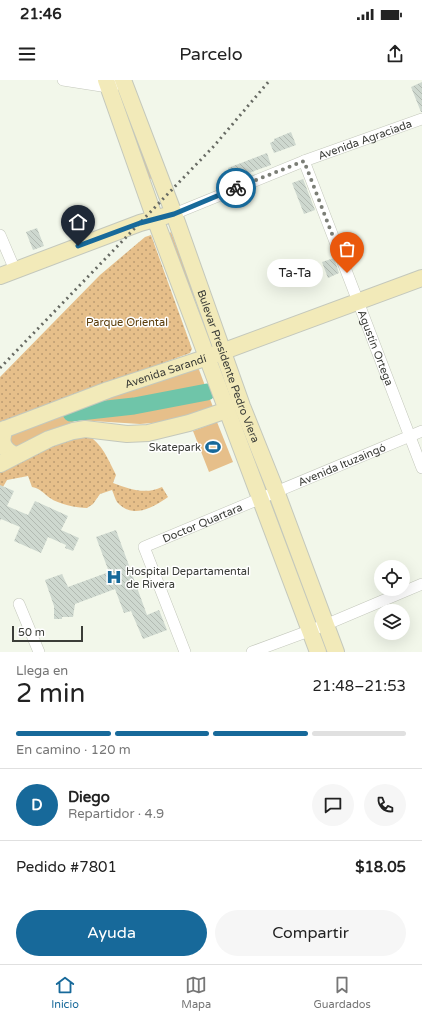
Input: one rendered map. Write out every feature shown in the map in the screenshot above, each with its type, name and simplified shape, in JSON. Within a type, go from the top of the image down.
[{"type":"street","points":[[63,80],[107,83],[123,81]]},
{"type":"street","name":"Bulevar Presidente Pedro Viera","points":[[123,81],[174,214],[242,406],[276,491],[336,652]]},
{"type":"street","name":"Bulevar Presidente Pedro Viera","points":[[107,83],[156,219],[318,652]]},
{"type":"street","name":"Avenida Agraciada","points":[[174,214],[304,161],[422,119]]},
{"type":"street","name":"Agustín Ortega","points":[[304,161],[422,468]]},
{"type":"street","points":[[0,276],[156,219],[174,214]]},
{"type":"street","points":[[0,235],[15,270]]},
{"type":"street","name":"Avenida Sarandí","points":[[3,430],[108,390],[223,352],[422,278]]},
{"type":"street","points":[[0,464],[49,439],[73,431],[85,429],[127,434],[148,433],[189,423],[227,410]]},
{"type":"street","points":[[3,430],[2,444],[7,451],[15,455]]},
{"type":"street","name":"Avenida Ituzaingó","points":[[262,499],[276,491],[422,431]]},
{"type":"street","name":"Doctor Quartara","points":[[186,652],[144,547],[262,499]]},
{"type":"street","points":[[252,652],[326,625],[422,584]]},
{"type":"street","points":[[19,604],[39,652]]},
{"type":"green space","points":[[125,102],[152,179],[147,178],[121,105]]},
{"type":"green space","points":[[171,232],[198,304],[186,284],[168,235]]},
{"type":"green space","name":"Parque Oriental","points":[[151,235],[192,349],[190,353],[0,423],[0,377],[100,275],[145,237]]},
{"type":"green space","points":[[198,367],[213,407],[164,422],[140,424],[77,420],[14,448],[8,437],[10,433]]},
{"type":"green space","name":"Skatepark","points":[[217,422],[233,462],[209,472],[193,431]]},
{"type":"green space","points":[[87,435],[97,442],[107,457],[116,475],[113,483],[131,489],[144,491],[150,491],[162,487],[168,497],[150,508],[136,511],[129,510],[117,502],[112,490],[100,494],[93,504],[87,508],[78,507],[58,502],[40,490],[32,487],[28,476],[7,480],[0,492],[0,471],[31,453]]},
{"type":"green space","points":[[270,505],[273,506],[315,617],[312,617]]},
{"type":"building","points":[[422,82],[422,112],[421,112],[411,87]]},
{"type":"building","points":[[291,132],[296,145],[274,153],[270,143],[274,141],[274,139]]},
{"type":"building","points":[[267,153],[271,165],[232,179],[228,168]]},
{"type":"building","points":[[303,179],[315,210],[304,214],[292,183]]},
{"type":"building","points":[[37,228],[44,246],[33,250],[26,232]]},
{"type":"building","points":[[334,258],[339,273],[328,278],[322,262]]},
{"type":"building","points":[[0,485],[14,491],[7,506],[28,515],[35,501],[68,516],[61,530],[79,538],[73,551],[65,548],[66,545],[48,537],[41,553],[14,541],[20,527],[1,519],[0,521]]},
{"type":"building","name":"Hospital Departamental de Rivera","points":[[116,530],[147,615],[159,610],[167,630],[143,639],[131,611],[124,613],[115,589],[75,604],[73,617],[54,619],[54,606],[45,580],[62,574],[68,587],[109,572],[96,537]]},
{"type":"waterway","points":[[71,413],[134,406],[207,392]]},
{"type":"railway","points":[[0,368],[214,146],[270,80]]},
{"type":"way so far","points":[[236,188],[304,161],[347,273]]},
{"type":"place","name":"Ta-Ta","points":[[347,273]]},
{"type":"place","name":"Skatepark","points":[[213,447]]},
{"type":"place","name":"Hospital Departamental de Rivera","points":[[114,577]]},
{"type":"route","points":[[78,246],[140,223],[174,214],[236,188]]}]
